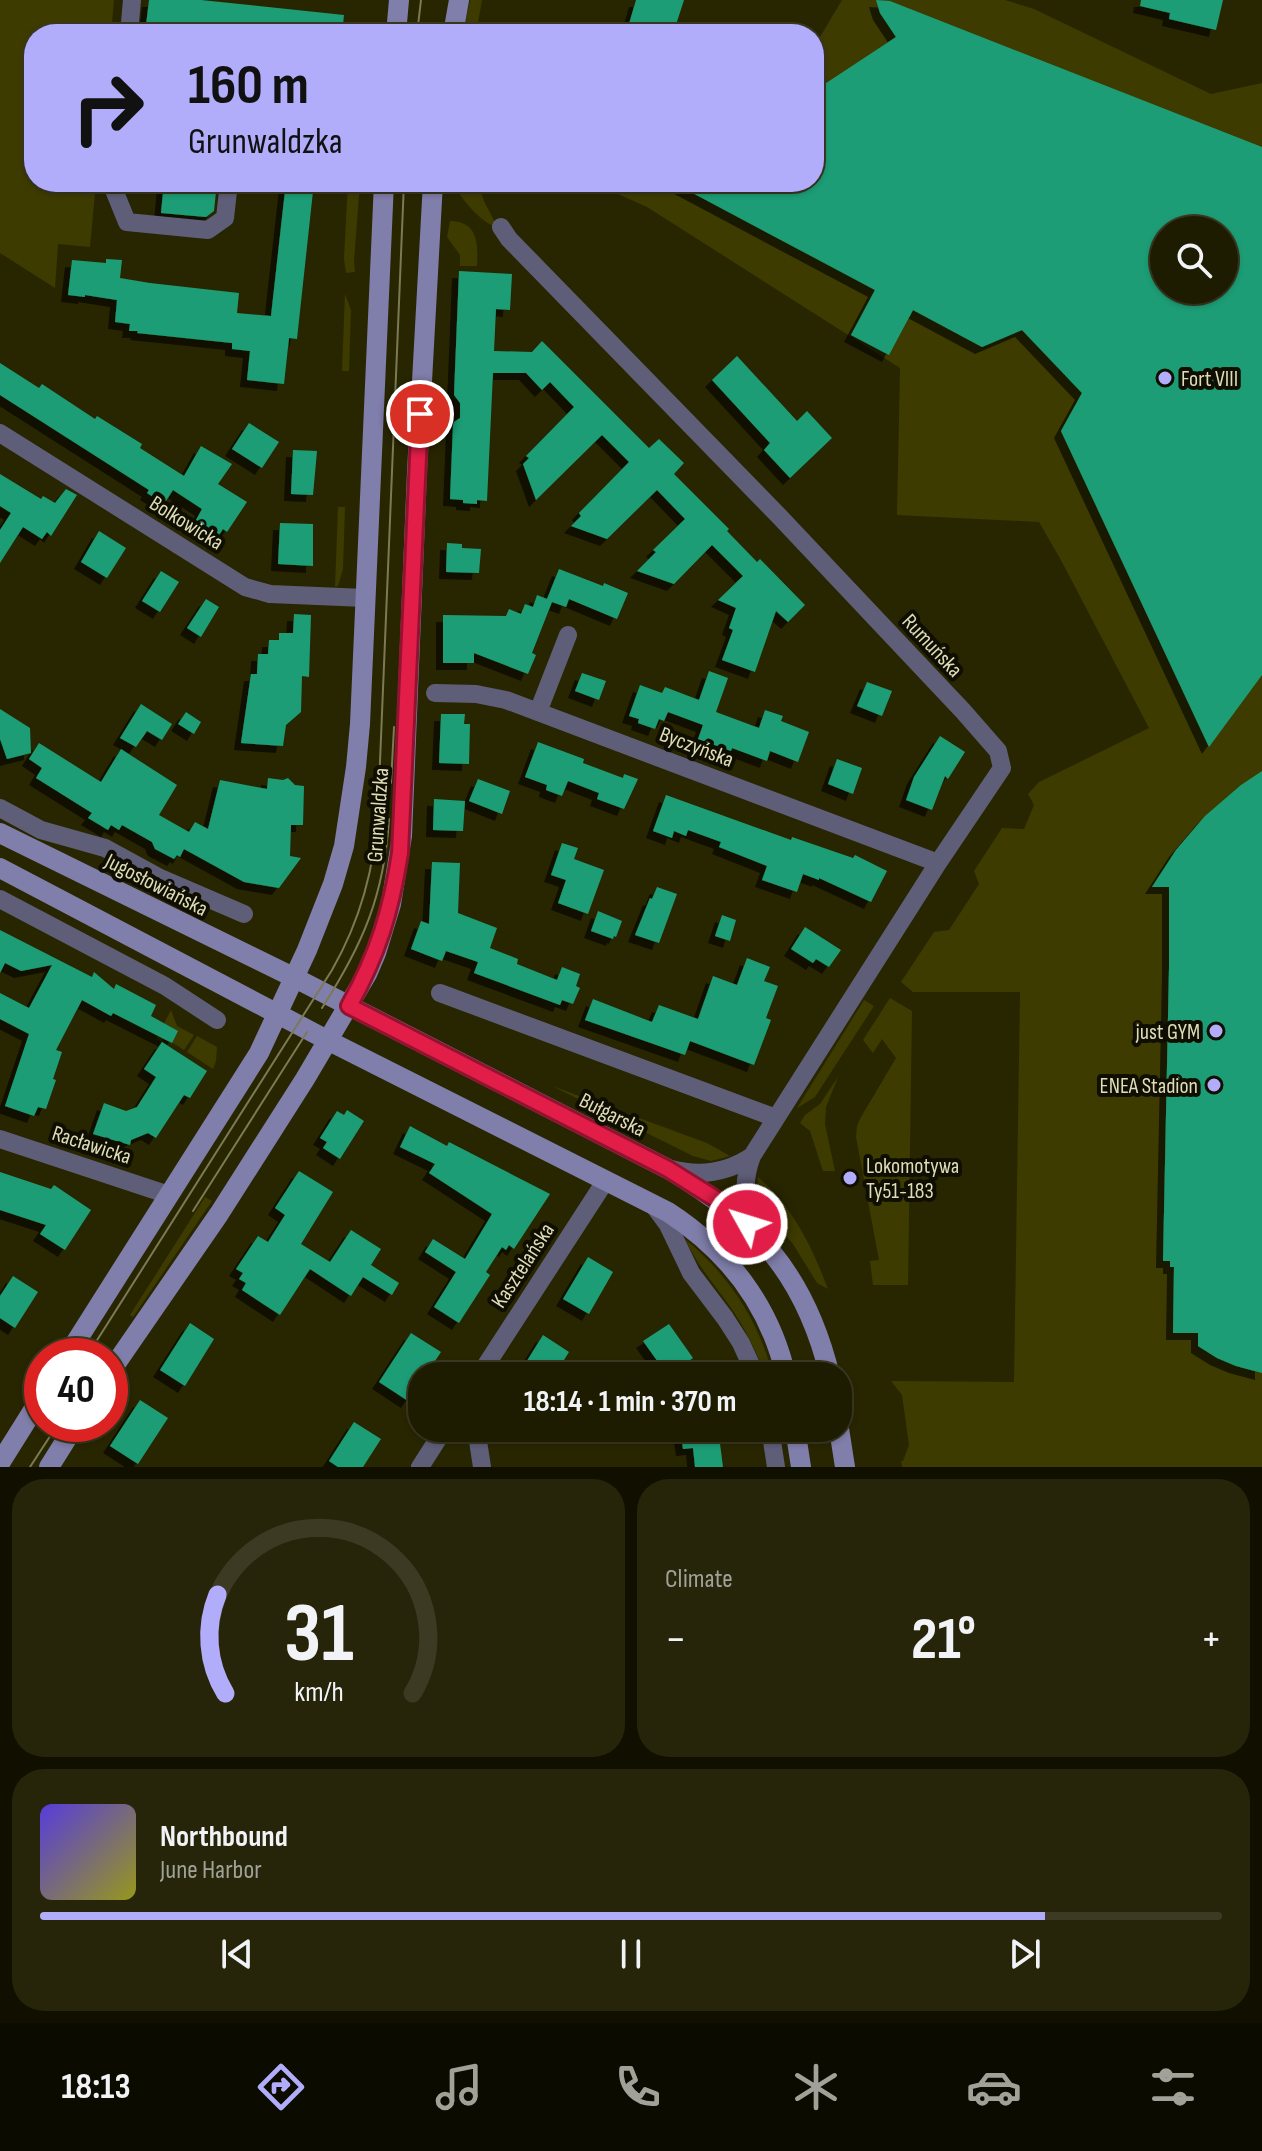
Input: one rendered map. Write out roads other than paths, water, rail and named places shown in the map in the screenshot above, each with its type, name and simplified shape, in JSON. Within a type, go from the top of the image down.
[{"type":"street","points":[[130,24],[132,0]]},
{"type":"street","points":[[397,24],[399,0]]},
{"type":"street","points":[[455,24],[459,0]]},
{"type":"street","points":[[115,192],[127,222],[208,230],[225,218],[228,192]]},
{"type":"street","name":"Grunwaldzka","points":[[78,1338],[259,1053],[314,935],[333,884],[348,826],[360,724],[384,192]]},
{"type":"street","name":"Grunwaldzka","points":[[128,1346],[219,1214],[329,1041],[367,974],[391,904],[401,844],[432,192]]},
{"type":"street","name":"Rumuńska","points":[[501,227],[509,239],[807,545],[998,751],[1002,768],[752,1156],[745,1181],[747,1224]]},
{"type":"street","name":"Bolkowicka","points":[[0,433],[245,587],[270,594],[365,598]]},
{"type":"street","points":[[538,712],[568,635]]},
{"type":"street","name":"Byczyńska","points":[[435,693],[497,697],[938,863]]},
{"type":"street","name":"Jugosłowiańska","points":[[0,808],[41,830],[105,848],[158,877],[244,914]]},
{"type":"street","name":"Jugosłowiańska","points":[[0,833],[293,977]]},
{"type":"street","points":[[0,868],[329,1041],[652,1204],[697,1232],[735,1270],[756,1300],[782,1362]]},
{"type":"street","points":[[0,899],[165,986],[217,1020]]},
{"type":"street","name":"Bułgarska","points":[[293,977],[668,1169],[719,1201],[747,1224],[785,1269],[804,1299],[826,1362]]},
{"type":"street","points":[[440,993],[776,1118]]},
{"type":"street","name":"Racławicka","points":[[0,1139],[169,1195]]},
{"type":"street","points":[[668,1169],[698,1174],[716,1172],[752,1156]]},
{"type":"street","name":"Kasztelańska","points":[[488,1362],[606,1180]]},
{"type":"street","points":[[652,1204],[663,1217],[691,1273],[741,1343],[750,1362]]},
{"type":"street","points":[[3,1452],[24,1422]]},
{"type":"street","points":[[49,1467],[65,1442]]},
{"type":"street","points":[[420,1467],[436,1442]]},
{"type":"street","points":[[478,1442],[482,1467]]},
{"type":"street","points":[[772,1442],[776,1467]]},
{"type":"street","points":[[797,1442],[801,1467]]},
{"type":"street","points":[[841,1442],[845,1467]]},
{"type":"tram line","points":[[418,24],[421,0]]},
{"type":"tram line","points":[[98,1338],[332,970],[351,932],[364,893],[378,810],[404,192]]},
{"type":"tram line","points":[[391,783],[394,727]]},
{"type":"tram line","points":[[322,1008],[349,962],[369,918],[382,872],[389,819]]},
{"type":"tram line","points":[[193,1211],[307,1032]]},
{"type":"tram line","points":[[30,1467],[46,1442]]},
{"type":"place","name":"Fort VIII","points":[[1165,378]]},
{"type":"place","name":"just GYM","points":[[1216,1031]]},
{"type":"place","name":"ENEA Stadion","points":[[1214,1085]]},
{"type":"place","name":"Lokomotywa Ty51-183","points":[[850,1178]]}]
